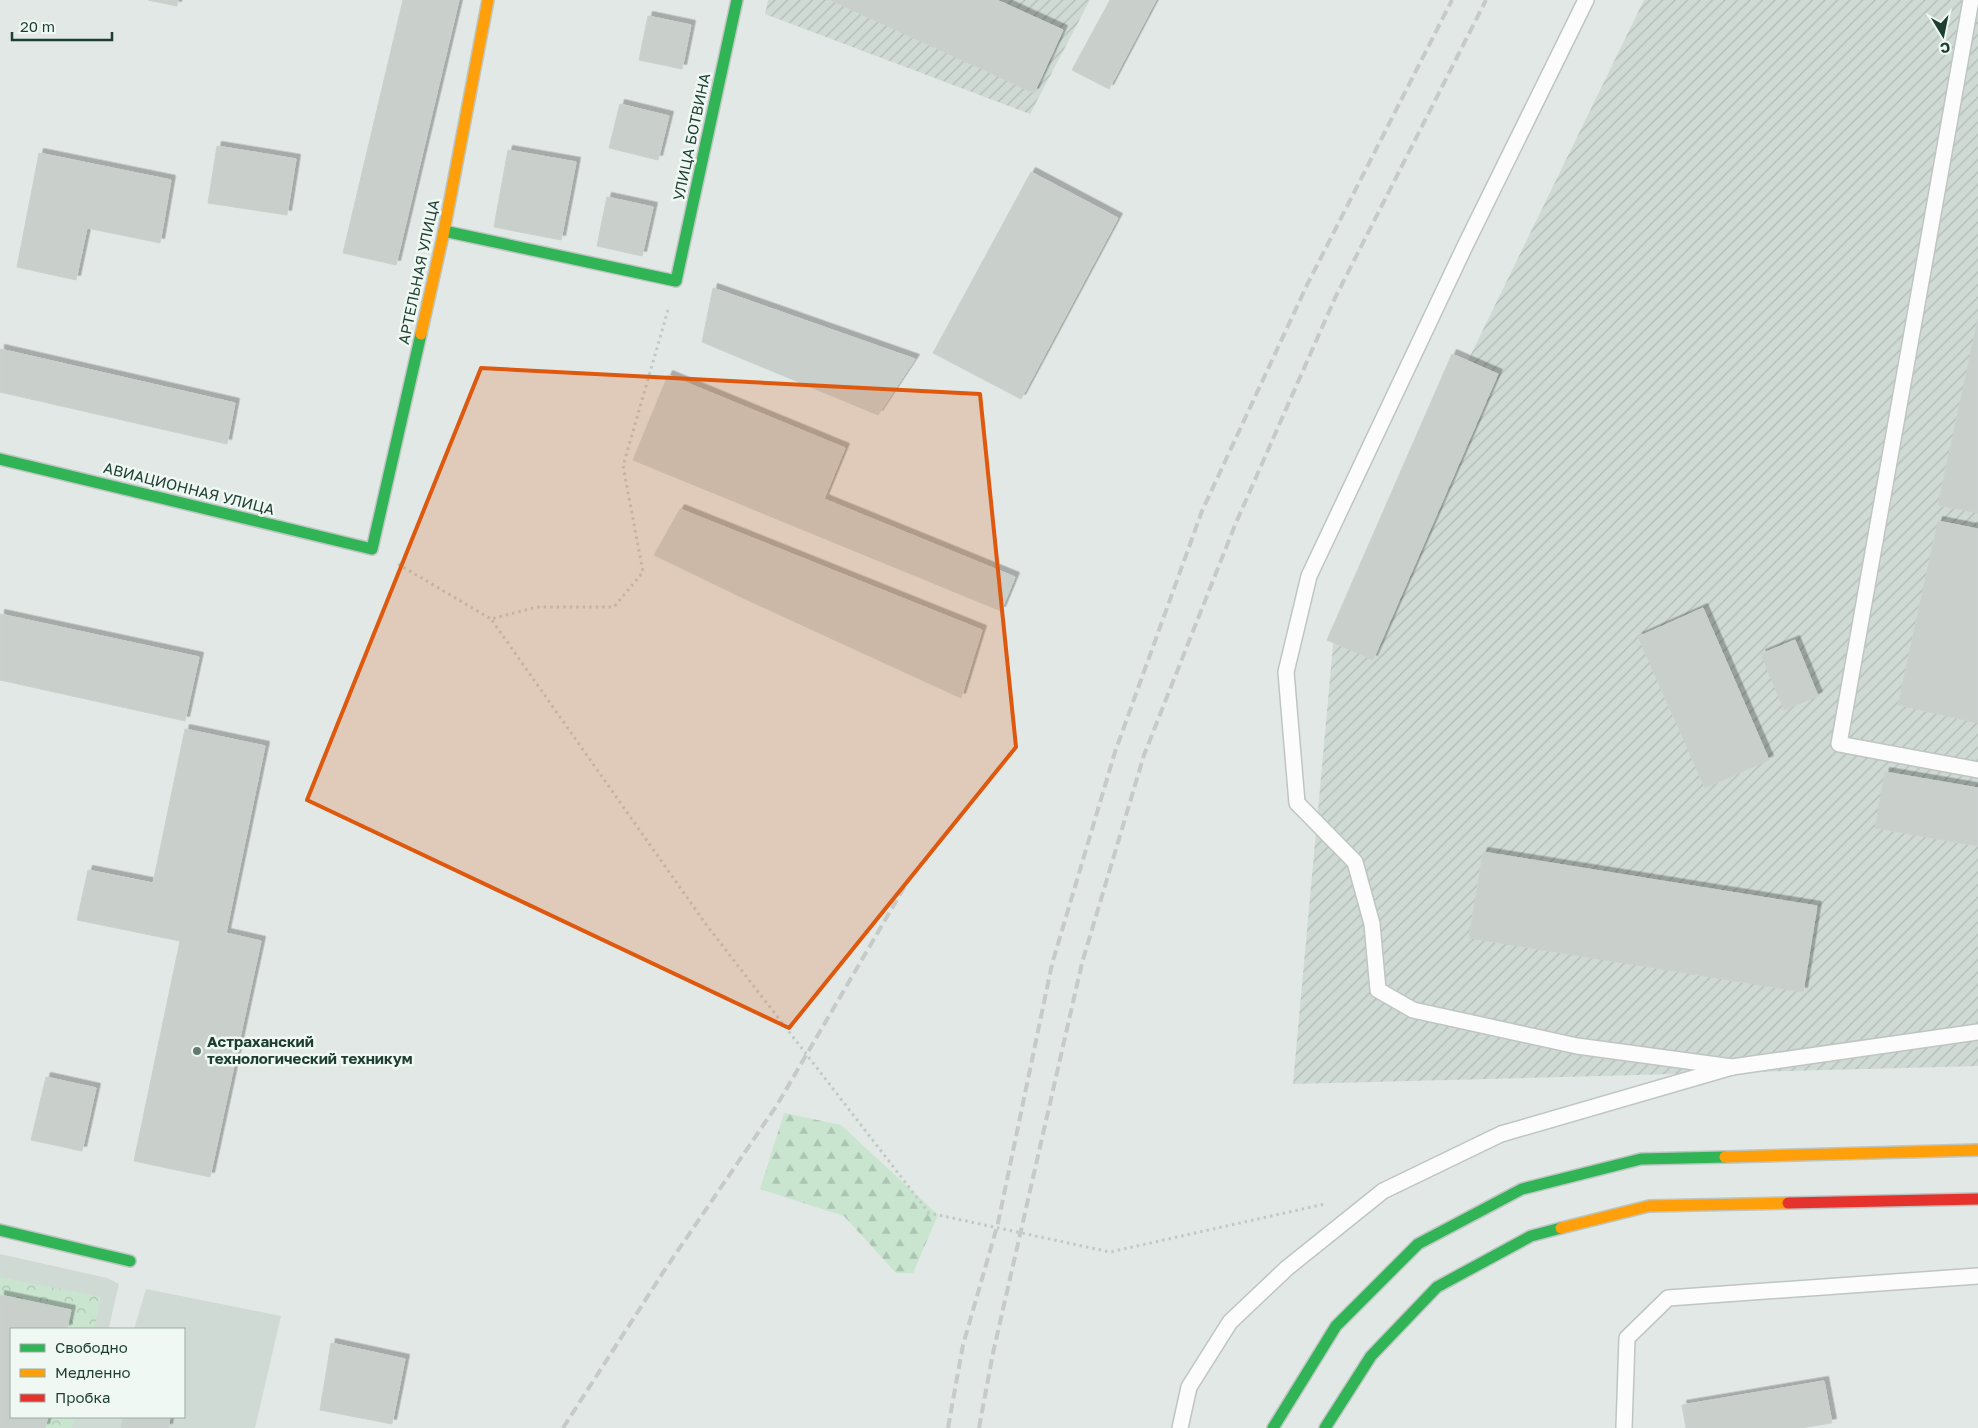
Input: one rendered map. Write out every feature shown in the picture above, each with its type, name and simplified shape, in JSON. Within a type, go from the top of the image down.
[{"type":"main road","name":"АРТЕЛЬНАЯ УЛИЦА","points":[[372,548],[444,230],[488,0]]},
{"type":"main road","name":"УЛИЦА БОТВИНА","points":[[676,281],[738,0]]},
{"type":"main road","points":[[444,230],[676,281]]},
{"type":"main road","name":"АВИАЦИОННАЯ УЛИЦА","points":[[0,459],[372,548]]},
{"type":"main road","points":[[1273,1428],[1336,1326],[1418,1244],[1522,1189],[1641,1159],[1978,1150]]},
{"type":"main road","points":[[1325,1428],[1371,1356],[1437,1287],[1531,1236],[1649,1206],[1978,1199]]},
{"type":"main road","points":[[0,1230],[130,1261]]},
{"type":"lane","points":[[1586,0],[1465,246],[1309,576],[1286,672],[1297,803],[1355,862],[1372,924],[1378,990],[1413,1010],[1558,1042],[1732,1067]]},
{"type":"lane","points":[[1971,0],[1839,744],[1978,770]]},
{"type":"lane","points":[[1180,1428],[1189,1387],[1230,1322],[1287,1268],[1383,1191],[1501,1134],[1732,1067],[1978,1032]]},
{"type":"lane","points":[[1624,1428],[1627,1338],[1668,1298],[1978,1276]]},
{"type":"path","points":[[492,619],[537,606],[614,607],[643,572],[623,466],[676,281]]},
{"type":"path","points":[[372,548],[492,619],[704,923],[929,1213],[1110,1252],[1326,1203]]},
{"type":"highlighted area","points":[[481,368],[980,394],[1016,747],[789,1028],[307,800]]},
{"type":"shaded area","points":[[768,0],[1090,0],[1030,114],[765,14]]},
{"type":"shaded area","points":[[1644,0],[1978,0],[1978,1066],[1293,1084],[1334,635]]},
{"type":"shaded area","points":[[0,1254],[107,1278],[119,1284],[109,1327],[114,1328],[10,1328],[10,1418],[185,1418],[185,1328],[134,1328],[146,1289],[281,1316],[255,1428],[0,1428]]},
{"type":"green space","points":[[784,1113],[841,1125],[938,1215],[913,1273],[896,1273],[844,1216],[760,1189]]},
{"type":"green space","points":[[0,1277],[101,1297],[94,1328],[67,1328],[71,1310],[0,1295]]},
{"type":"green space","points":[[48,1418],[75,1418],[72,1428],[45,1428]]},
{"type":"building","points":[[148,0],[178,0],[177,6]]},
{"type":"building","points":[[403,0],[459,0],[396,265],[343,253]]},
{"type":"building","points":[[830,0],[997,0],[1063,30],[1034,93]]},
{"type":"building","points":[[1110,0],[1156,0],[1109,89],[1072,70]]},
{"type":"building","points":[[648,16],[691,25],[682,69],[639,60]]},
{"type":"building","points":[[620,104],[669,116],[658,160],[609,148]]},
{"type":"building","points":[[217,146],[296,159],[287,215],[208,203]]},
{"type":"building","points":[[508,150],[576,162],[561,240],[494,227]]},
{"type":"building","points":[[39,153],[171,180],[160,243],[87,228],[76,280],[17,267]]},
{"type":"building","points":[[1031,172],[1118,218],[1021,399],[933,353]]},
{"type":"building","points":[[607,197],[653,207],[642,256],[597,246]]},
{"type":"building","points":[[713,288],[915,359],[878,415],[702,342]]},
{"type":"building","points":[[1978,319],[1978,513],[1938,505]]},
{"type":"building","points":[[0,349],[235,403],[227,444],[0,392]]},
{"type":"building","points":[[1452,354],[1498,374],[1373,660],[1327,640]]},
{"type":"building","points":[[668,375],[845,448],[824,499],[1015,577],[1001,611],[633,460]]},
{"type":"building","points":[[680,509],[982,630],[961,698],[654,555]]},
{"type":"building","points":[[1938,521],[1978,529],[1978,723],[1898,705]]},
{"type":"building","points":[[1703,608],[1769,760],[1705,788],[1638,637]]},
{"type":"building","points":[[0,614],[199,657],[185,721],[0,680]]},
{"type":"building","points":[[1795,640],[1818,696],[1784,710],[1761,654]]},
{"type":"building","name":"Астраханский технологический техникум","points":[[185,729],[265,746],[226,933],[261,941],[210,1177],[134,1161],[180,941],[77,920],[88,870],[153,883]]},
{"type":"building","points":[[1885,772],[1978,788],[1978,846],[1875,828]]},
{"type":"building","points":[[1483,852],[1817,906],[1803,992],[1469,938]]},
{"type":"building","points":[[46,1077],[96,1088],[82,1151],[31,1140]]},
{"type":"building","points":[[0,1295],[71,1310],[67,1328],[10,1328],[10,1418],[48,1418],[45,1428],[0,1428]]},
{"type":"building","points":[[331,1343],[405,1359],[392,1424],[320,1410]]},
{"type":"building","points":[[1824,1381],[1832,1423],[1801,1428],[1686,1428],[1682,1405]]},
{"type":"building","points":[[123,1418],[170,1418],[168,1428],[121,1428]]},
{"type":"railway","points":[[948,1428],[963,1345],[998,1223],[1052,964],[1115,752],[1202,511],[1307,285],[1452,0]]},
{"type":"railway","points":[[979,1428],[993,1353],[1082,963],[1144,755],[1235,525],[1335,298],[1486,0]]},
{"type":"railway","points":[[563,1428],[664,1271],[777,1105],[909,879]]},
{"type":"traffic: fast","points":[[444,231],[676,281],[737,0]]},
{"type":"traffic: fast","points":[[0,459],[372,549],[421,334]]},
{"type":"traffic: fast","points":[[1273,1428],[1336,1326],[1418,1244],[1522,1189],[1641,1159],[1725,1157]]},
{"type":"traffic: fast","points":[[1325,1428],[1371,1356],[1437,1287],[1531,1236],[1561,1228]]},
{"type":"traffic: fast","points":[[0,1230],[130,1261]]},
{"type":"traffic: slow","points":[[421,334],[444,231],[488,0]]},
{"type":"traffic: slow","points":[[1725,1157],[1978,1150]]},
{"type":"traffic: slow","points":[[1561,1228],[1649,1206],[1788,1203]]},
{"type":"traffic: jam","points":[[1788,1203],[1978,1199]]},
{"type":"place","name":"Астраханский технологический техникум","points":[[197,1051]]}]
